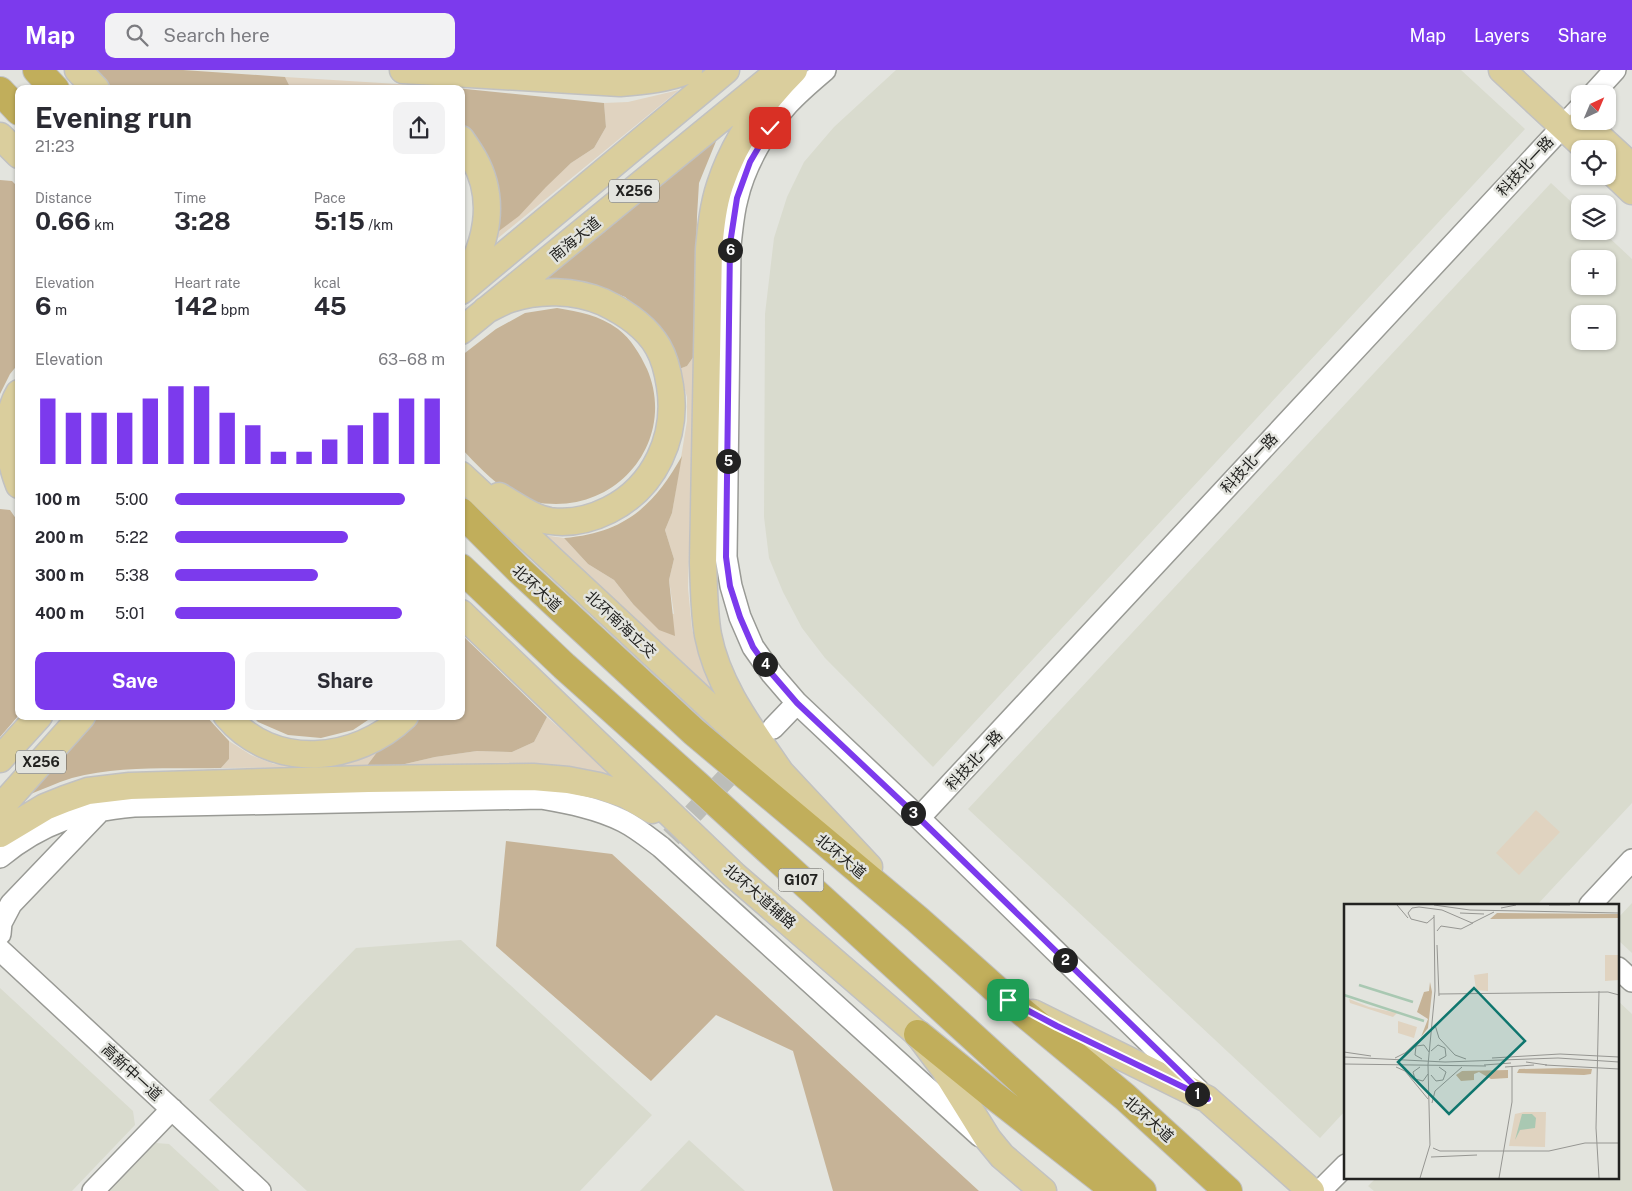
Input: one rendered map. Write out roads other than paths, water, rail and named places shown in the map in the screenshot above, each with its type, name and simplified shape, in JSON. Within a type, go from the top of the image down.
[{"type":"highway","points":[[37,70],[51,85]]},
{"type":"highway","points":[[0,91],[15,107]]},
{"type":"highway","name":"北环大道","points":[[465,516],[526,577],[694,732],[917,919],[1008,1000],[1125,1097],[1228,1191]]},
{"type":"highway","name":"G107","points":[[465,572],[564,666],[712,798],[1142,1191]]},
{"type":"highway","points":[[918,1034],[1116,1191]]},
{"type":"main road","points":[[78,70],[92,85]]},
{"type":"main road","points":[[403,70],[620,83],[649,81],[674,76],[689,70]]},
{"type":"main road","name":"X256","points":[[465,288],[726,70]]},
{"type":"main road","points":[[1502,70],[1571,115]]},
{"type":"main road","points":[[1528,70],[1571,113]]},
{"type":"main road","points":[[794,76],[774,92],[742,136],[730,158],[719,186],[712,218],[709,249],[703,563],[705,609],[709,637],[715,659],[732,699],[781,773],[917,919]]},
{"type":"main road","name":"南海大道","points":[[465,328],[794,76]]},
{"type":"main road","points":[[1589,130],[1632,168]]},
{"type":"main road","points":[[0,136],[15,151]]},
{"type":"main road","points":[[465,145],[475,160],[485,187],[488,214],[482,247],[465,278]]},
{"type":"main road","points":[[1616,176],[1632,191]]},
{"type":"main road","points":[[465,476],[529,514],[549,521],[571,522],[596,516],[615,507],[636,492],[653,472],[665,450],[672,424],[672,397],[668,370],[658,346],[640,324],[618,309],[593,298],[565,293],[534,294],[509,299],[486,310]]},
{"type":"main road","points":[[15,404],[10,417],[8,439],[15,473]]},
{"type":"main road","name":"北环南海立交","points":[[465,478],[781,773]]},
{"type":"main road","name":"北环大道辅路","points":[[465,617],[734,875],[918,1034],[945,1070],[977,1124],[1002,1156],[1043,1191]]},
{"type":"main road","name":"X256","points":[[0,759],[35,720]]},
{"type":"main road","name":"X256","points":[[0,808],[78,720]]},
{"type":"main road","points":[[231,720],[252,739],[269,748],[311,755],[335,752],[369,741],[393,728],[401,720]]},
{"type":"main road","points":[[0,834],[45,807],[88,791],[110,788],[358,779],[533,777],[568,780],[626,795],[651,809],[734,875]]},
{"type":"main road","points":[[1008,1000],[1057,1026],[1208,1099],[1311,1191]]},
{"type":"street","points":[[825,70],[794,76],[787,105],[770,128],[750,162],[737,198],[730,244],[726,557],[730,586],[740,617],[753,647],[772,674],[797,703],[919,818],[1208,1099]]},
{"type":"street","points":[[1601,85],[1615,70]]},
{"type":"street","name":"科技北一路","points":[[919,818],[1571,123]]},
{"type":"street","points":[[773,728],[797,703]]},
{"type":"street","points":[[0,857],[24,839],[42,829],[63,820],[102,809],[134,806],[541,798],[570,803],[606,814],[666,842],[1002,1156]]},
{"type":"street","points":[[1,943],[1,923],[11,904],[102,809]]},
{"type":"street","points":[[1591,904],[1632,860]]},
{"type":"street","name":"高新中一道","points":[[1,943],[172,1109],[260,1191]]},
{"type":"street","points":[[1620,970],[1632,981]]},
{"type":"street","points":[[93,1191],[172,1109]]},
{"type":"street","points":[[1320,1191],[1344,1167]]},
{"type":"tunnel","points":[[671,837],[746,757]]}]
